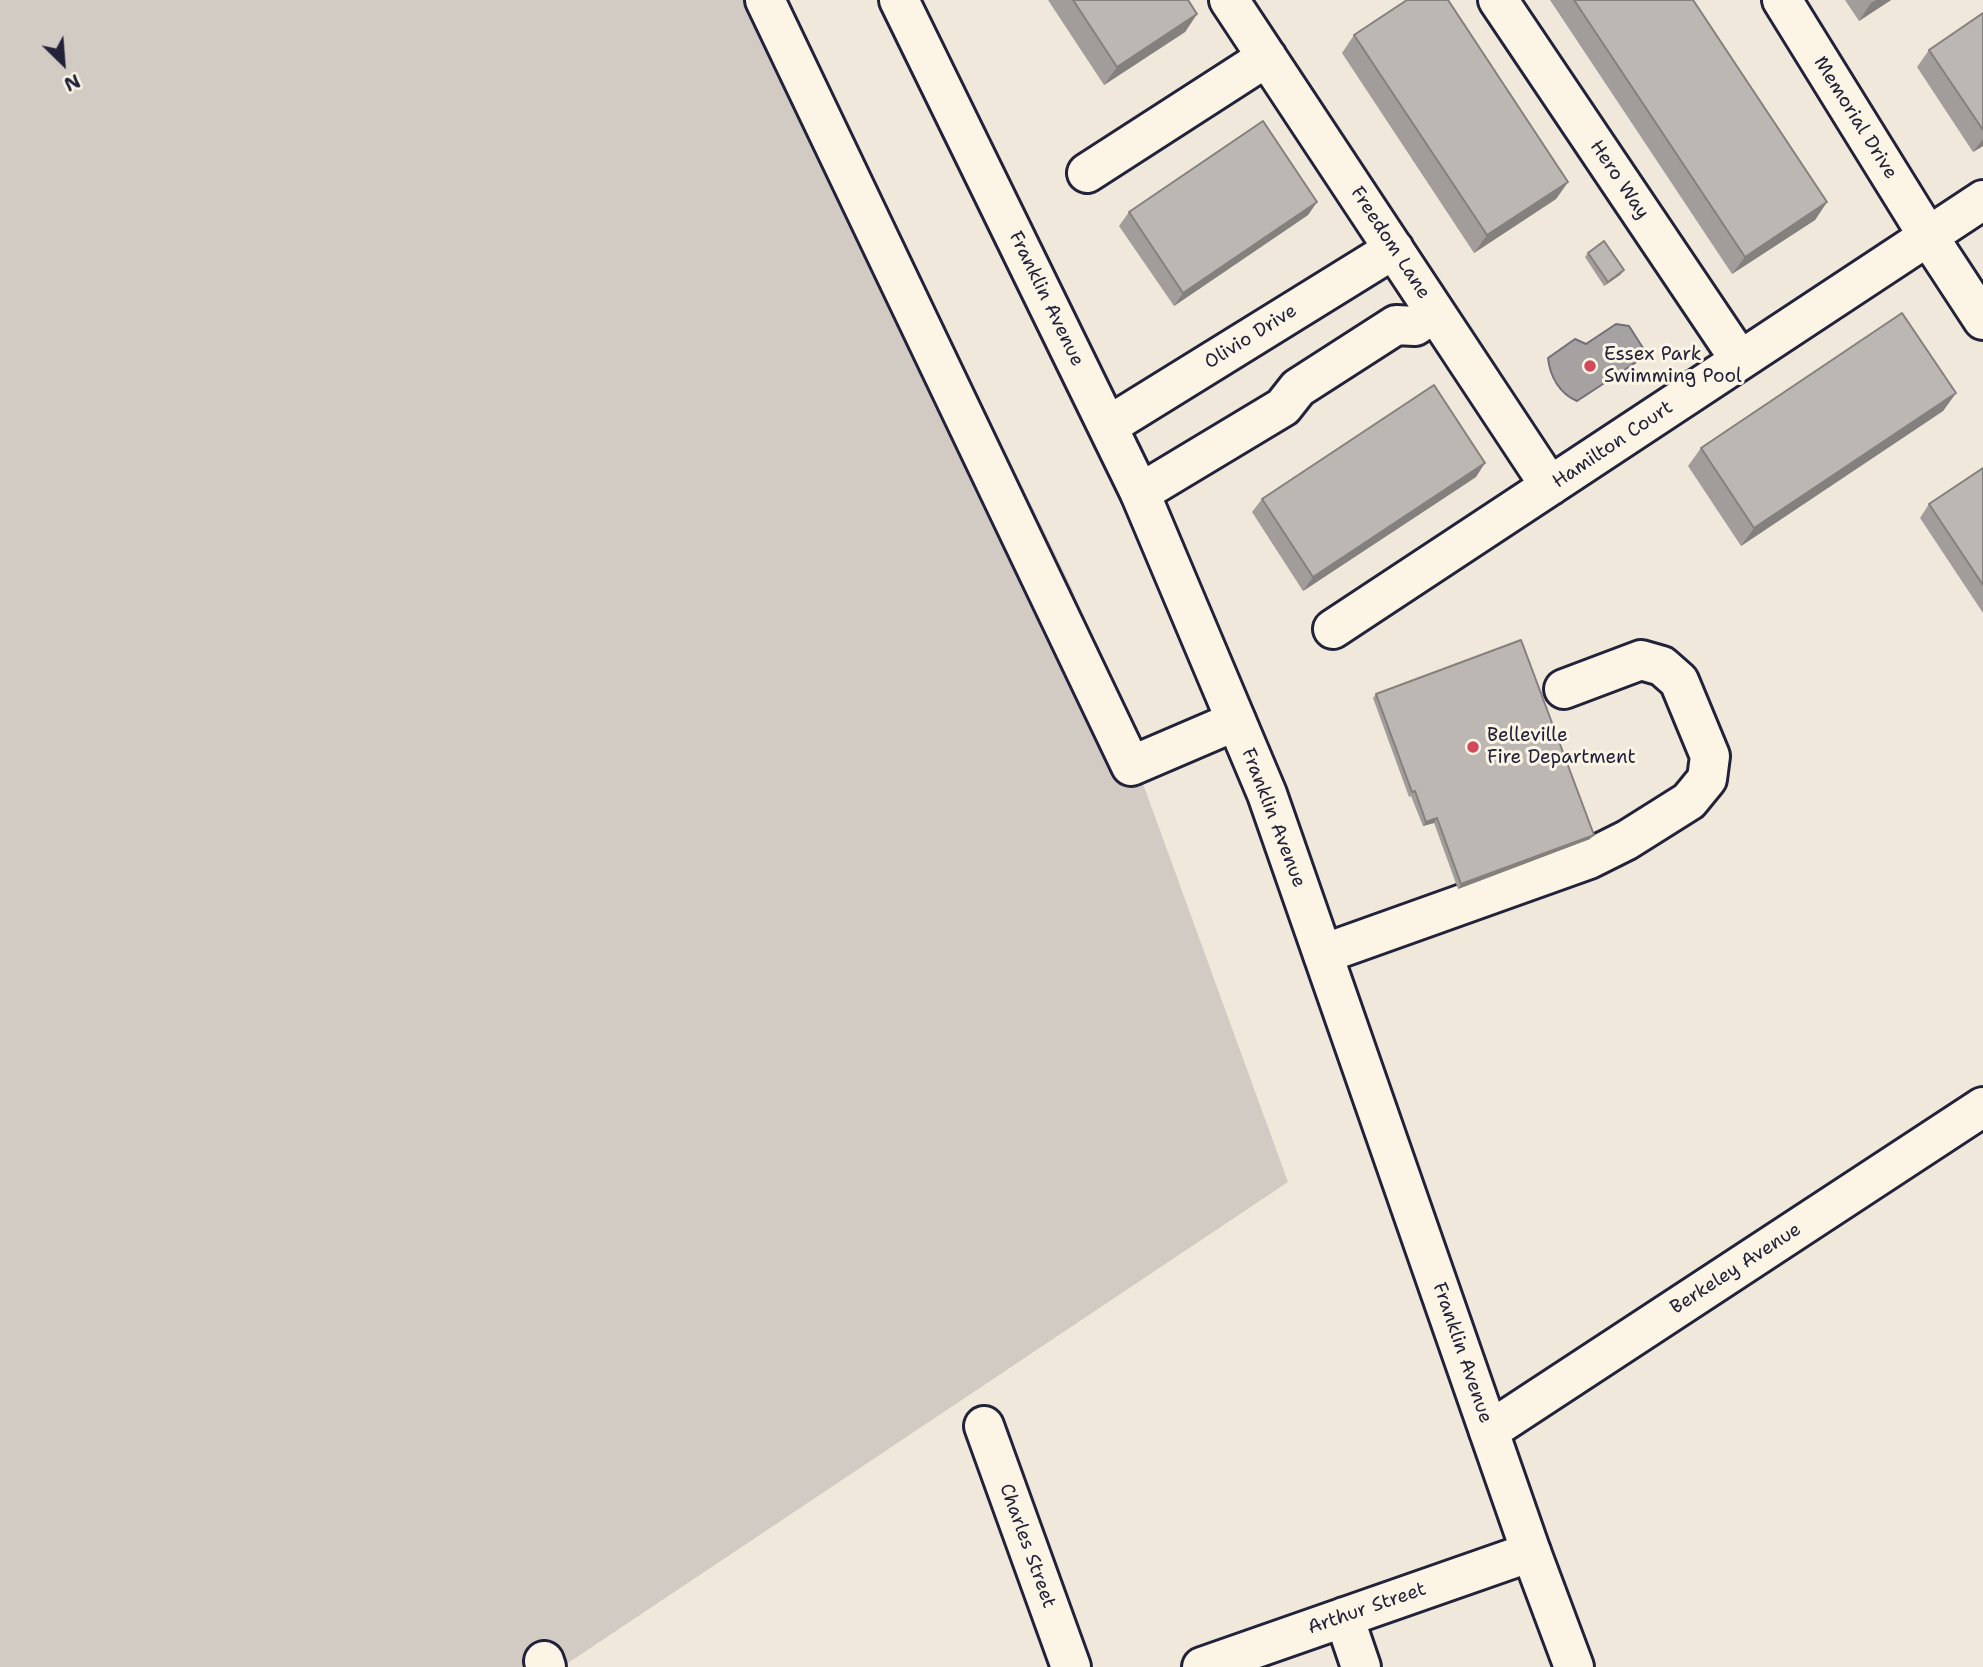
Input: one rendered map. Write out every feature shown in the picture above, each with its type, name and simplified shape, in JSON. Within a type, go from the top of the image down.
[{"type":"street","points":[[765,0],[1131,766],[1236,721]]},
{"type":"street","name":"Franklin Avenue","points":[[899,0],[1140,493],[1267,794],[1531,1552],[1574,1667]]},
{"type":"street","name":"Freedom Lane","points":[[1229,0],[1394,249],[1425,319],[1550,486]]},
{"type":"street","name":"Hero Way","points":[[1498,0],[1740,360]]},
{"type":"street","name":"Memorial Drive","points":[[1782,0],[1928,236]]},
{"type":"street","points":[[1087,173],[1267,57]]},
{"type":"street","name":"Hamilton Court","points":[[1333,629],[1983,200]]},
{"type":"street","points":[[1928,236],[1983,320]]},
{"type":"street","name":"Olivio Drive","points":[[1108,426],[1394,249]]},
{"type":"street","points":[[1140,493],[1283,407],[1298,387],[1396,325],[1425,319]]},
{"type":"street","points":[[1323,954],[1589,859],[1627,840],[1689,801],[1707,779],[1710,756],[1679,681],[1662,666],[1641,660],[1564,690]]},
{"type":"street","name":"Berkeley Avenue","points":[[1489,1431],[1983,1107]]},
{"type":"street","name":"Charles Street","points":[[984,1426],[1071,1667]]},
{"type":"street","name":"Arthur Street","points":[[1202,1667],[1531,1552]]},
{"type":"street","points":[[1344,1617],[1361,1667]]},
{"type":"shaded area","points":[[0,0],[786,0],[1072,589],[1288,1182],[562,1667],[0,1667]]},
{"type":"shaded area","name":"Essex Park Swimming Pool","points":[[1616,324],[1629,326],[1643,348],[1638,361],[1577,401],[1571,398],[1557,384],[1548,358],[1575,339],[1586,344]]},
{"type":"building","points":[[1073,0],[1188,0],[1197,14],[1117,67]]},
{"type":"building","points":[[1407,0],[1448,0],[1568,182],[1487,235],[1354,35]]},
{"type":"building","points":[[1574,0],[1693,0],[1827,202],[1745,257]]},
{"type":"building","points":[[1983,13],[1983,130],[1929,50]]},
{"type":"building","points":[[1263,121],[1317,202],[1183,293],[1129,212]]},
{"type":"building","points":[[1604,241],[1624,270],[1608,282],[1588,253]]},
{"type":"building","points":[[1902,313],[1956,393],[1754,528],[1701,448]]},
{"type":"building","points":[[1434,385],[1485,463],[1313,577],[1262,499]]},
{"type":"building","points":[[1983,468],[1983,585],[1929,504]]},
{"type":"building","name":"Belleville Fire Department","points":[[1521,640],[1594,835],[1461,884],[1437,818],[1426,822],[1415,791],[1412,792],[1376,694]]},
{"type":"place","name":"Essex Park Swimming Pool","points":[[1590,366]]},
{"type":"place","name":"Belleville Fire Department","points":[[1473,747]]}]
